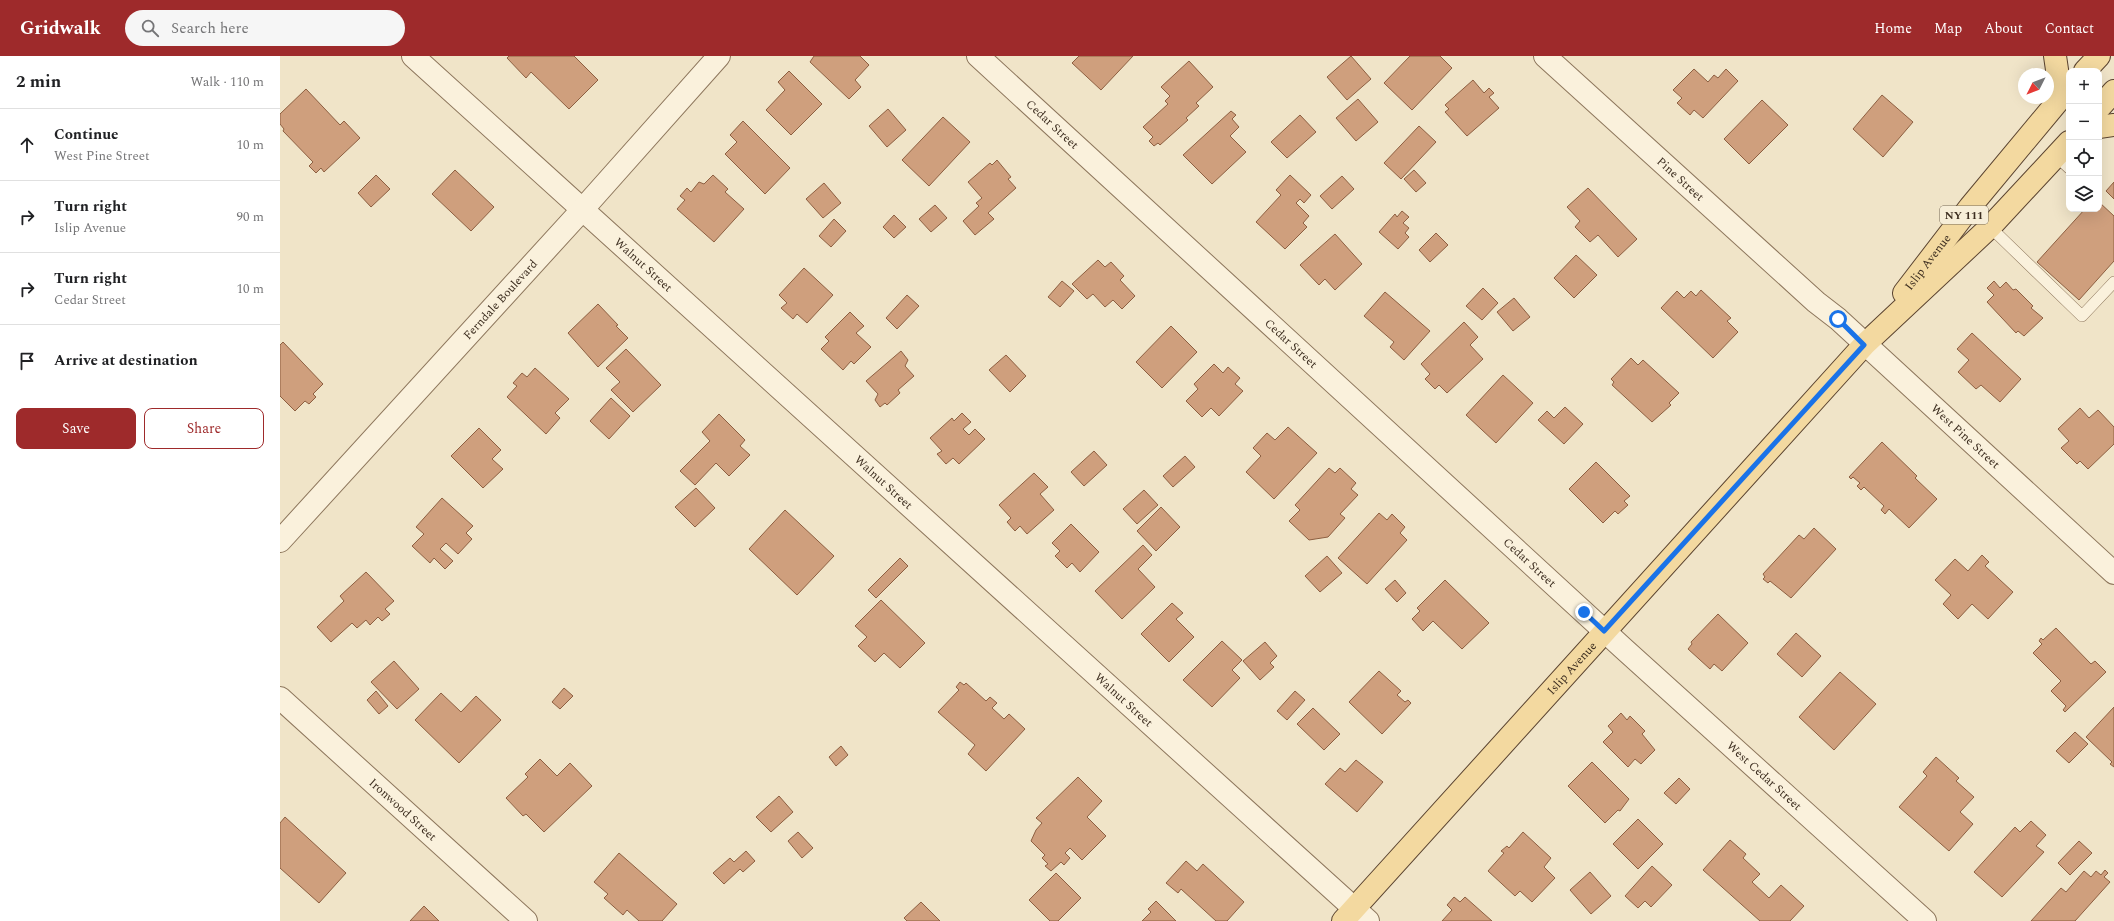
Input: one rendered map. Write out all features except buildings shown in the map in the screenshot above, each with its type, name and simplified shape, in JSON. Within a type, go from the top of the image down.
[{"type":"main road","points":[[2055,56],[2065,93]]},
{"type":"main road","points":[[2088,68],[2099,56]]},
{"type":"main road","points":[[2102,105],[2114,91]]},
{"type":"main road","name":"Islip Avenue","points":[[1864,345],[1970,207],[2065,93]]},
{"type":"main road","points":[[2102,127],[2114,125]]},
{"type":"main road","name":"Islip Avenue","points":[[1355,917],[1604,631],[1864,345],[2065,155]]},
{"type":"street","name":"Walnut Street","points":[[413,56],[1355,917]]},
{"type":"street","name":"Ferndale Boulevard","points":[[280,541],[582,210],[719,56]]},
{"type":"street","name":"Cedar Street","points":[[978,56],[1604,631]]},
{"type":"street","name":"Pine Street","points":[[1545,56],[1816,302]]},
{"type":"street","name":"West Pine Street","points":[[1816,302],[1838,319],[1864,345],[2114,573]]},
{"type":"street","name":"West Cedar Street","points":[[1604,631],[1925,921]]},
{"type":"street","name":"Ironwood Street","points":[[280,698],[526,921]]},
{"type":"lane","points":[[1990,227],[2082,316],[2114,282]]},
{"type":"route","points":[[1584,612],[1604,631],[1864,345],[1838,319]]}]
